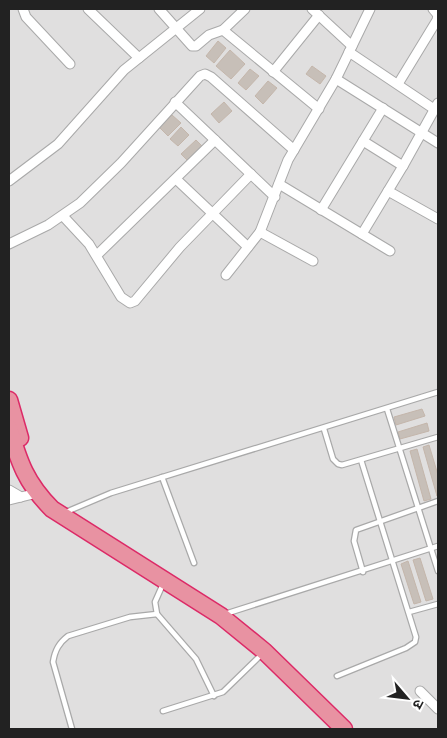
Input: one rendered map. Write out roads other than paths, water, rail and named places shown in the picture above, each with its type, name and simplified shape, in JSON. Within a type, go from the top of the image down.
[{"type":"highway","points":[[9,400],[34,488]]},
{"type":"highway","points":[[9,428],[21,468],[34,488],[61,515],[221,616],[264,651],[344,729]]},
{"type":"street","points":[[23,9],[26,17],[70,64]]},
{"type":"street","points":[[88,9],[139,58]]},
{"type":"street","points":[[159,9],[192,46],[196,46],[209,35],[223,30],[245,9]]},
{"type":"street","points":[[9,181],[58,144],[112,80],[200,9]]},
{"type":"street","points":[[226,275],[260,232],[294,150],[336,79],[370,9]]},
{"type":"street","points":[[398,84],[437,20],[438,15],[433,9]]},
{"type":"street","points":[[273,72],[316,12],[350,49],[398,84],[436,106],[362,234]]},
{"type":"street","points":[[223,30],[319,109]]},
{"type":"street","points":[[9,244],[63,216],[93,191],[194,81],[205,74],[294,150]]},
{"type":"street","points":[[336,79],[438,143]]},
{"type":"street","points":[[175,102],[275,197]]},
{"type":"street","points":[[321,210],[383,108]]},
{"type":"street","points":[[97,255],[215,140]]},
{"type":"street","points":[[363,141],[403,166]]},
{"type":"street","points":[[63,216],[97,255],[120,297],[130,304],[148,287],[212,213],[251,174]]},
{"type":"street","points":[[176,179],[248,247]]},
{"type":"street","points":[[279,184],[390,251]]},
{"type":"street","points":[[388,191],[438,220]]},
{"type":"street","points":[[260,232],[313,261]]},
{"type":"street","points":[[9,500],[21,497],[34,488]]},
{"type":"street","points":[[9,490],[21,497]]},
{"type":"street","points":[[420,691],[438,709]]},
{"type":"lane","points":[[61,515],[111,493],[324,429],[438,392]]},
{"type":"lane","points":[[387,409],[438,571]]},
{"type":"lane","points":[[324,429],[333,459],[338,464],[361,460],[438,436]]},
{"type":"lane","points":[[337,676],[412,645],[416,638],[361,460]]},
{"type":"lane","points":[[162,477],[194,563]]},
{"type":"lane","points":[[363,572],[354,541],[356,530],[438,501]]},
{"type":"lane","points":[[221,616],[363,572],[438,546]]},
{"type":"lane","points":[[165,580],[155,602],[157,614],[196,659],[214,696]]},
{"type":"lane","points":[[409,612],[438,604]]},
{"type":"lane","points":[[72,729],[53,662],[55,650],[60,642],[68,636],[130,617],[157,614]]},
{"type":"lane","points":[[163,711],[214,696],[233,684],[264,651]]}]
